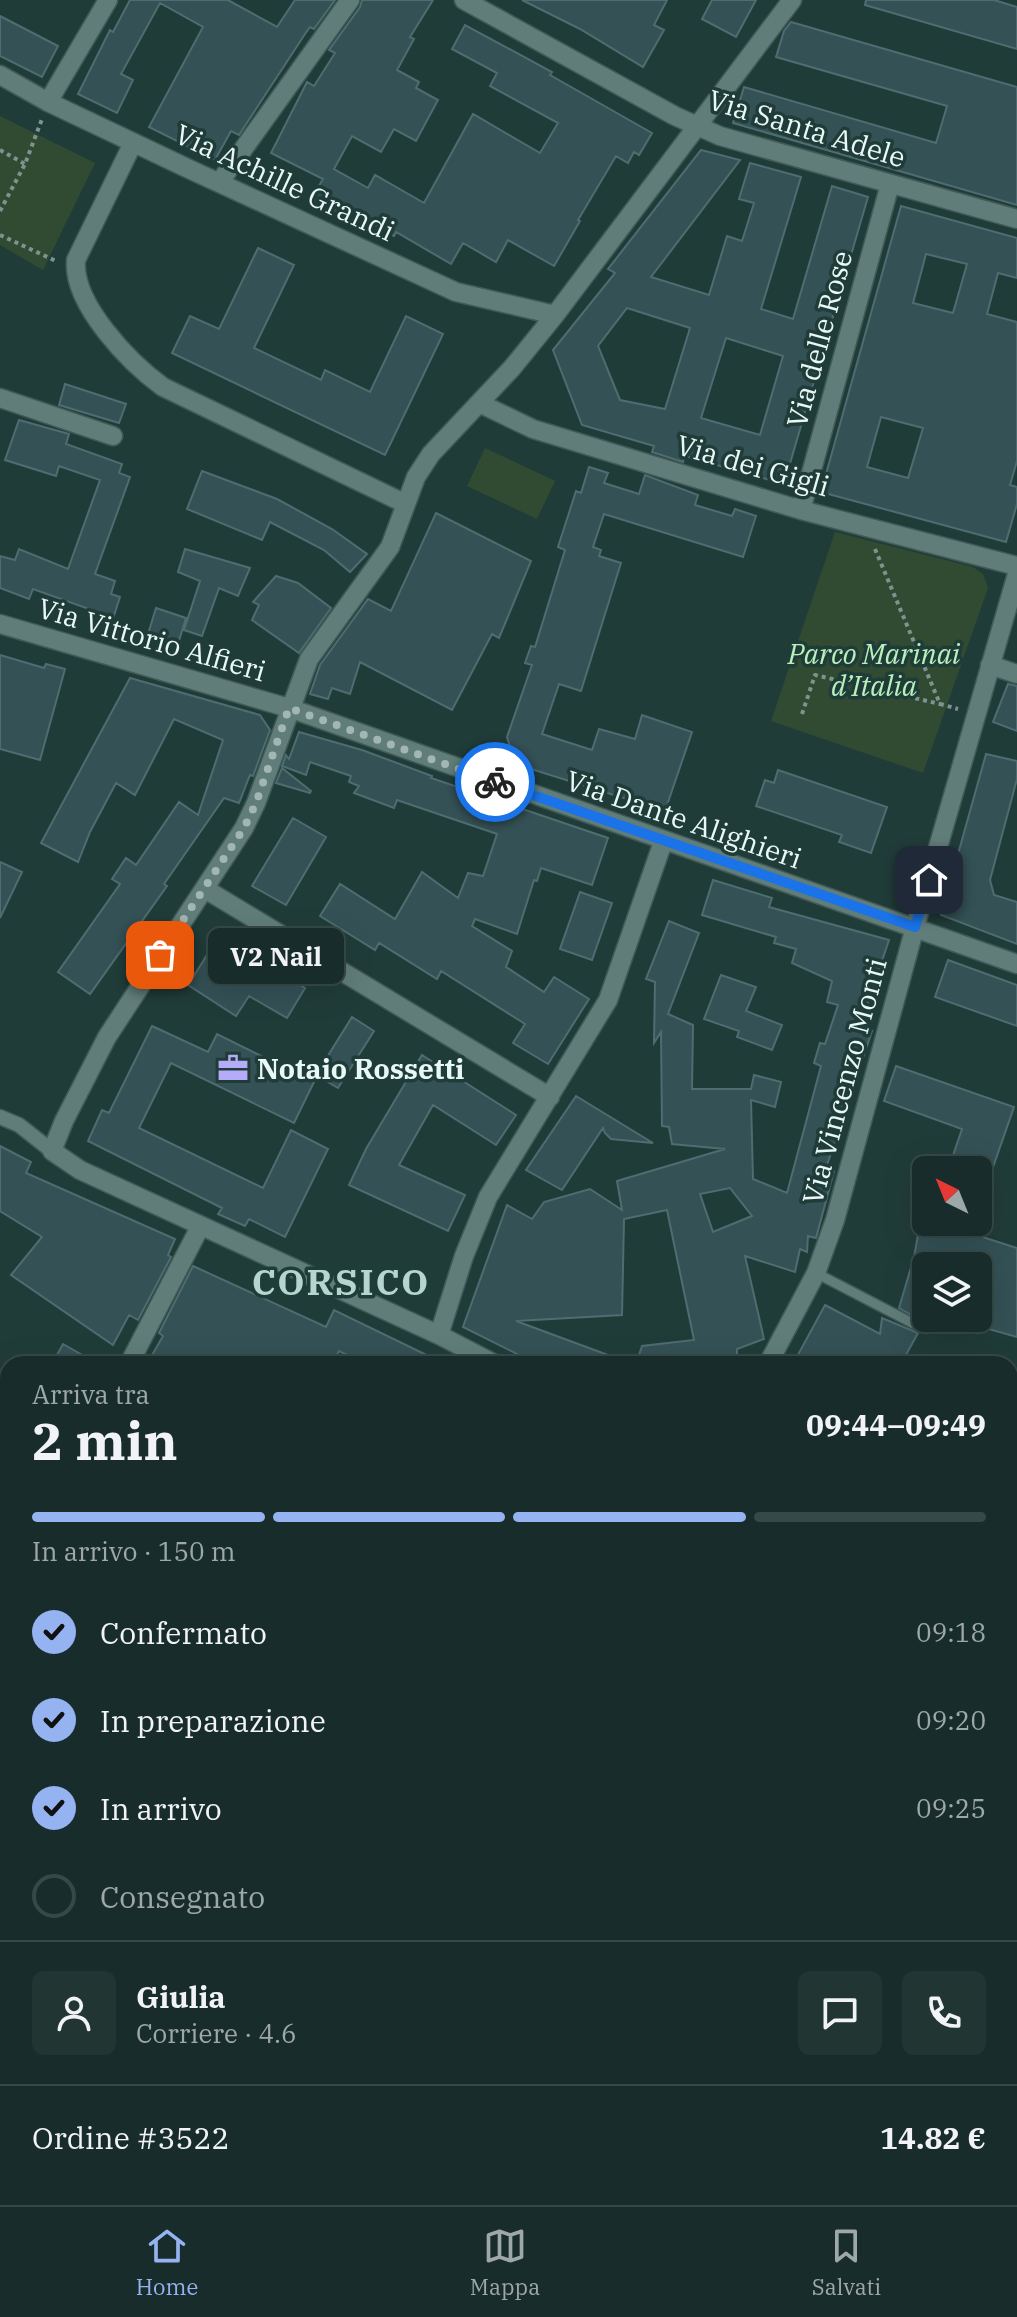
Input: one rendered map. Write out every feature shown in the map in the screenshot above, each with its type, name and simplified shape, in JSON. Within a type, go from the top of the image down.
[{"type":"street","points":[[48,102],[108,0]]},
{"type":"street","points":[[219,183],[350,0]]},
{"type":"street","name":"Via Santa Adele","points":[[464,0],[675,116],[720,136],[1017,219]]},
{"type":"street","points":[[52,1151],[107,1037],[244,828],[309,659],[390,547],[416,477],[431,454],[512,368],[555,315],[792,0]]},
{"type":"street","name":"Via Achille Grandi","points":[[0,75],[133,143],[456,292],[555,315]]},
{"type":"street","points":[[133,143],[76,260],[75,270],[86,298],[111,340],[132,363],[163,387],[406,504]]},
{"type":"street","name":"Via delle Rose","points":[[801,510],[890,184]]},
{"type":"street","points":[[0,398],[113,436]]},
{"type":"street","name":"Via dei Gigli","points":[[479,403],[533,429],[801,510],[1017,566]]},
{"type":"street","name":"Via Vincenzo Monti","points":[[772,1356],[816,1273],[849,1175],[915,927],[1017,574]]},
{"type":"street","name":"Via Vittorio Alfieri","points":[[0,624],[289,708]]},
{"type":"street","points":[[990,665],[1017,674]]},
{"type":"street","name":"Via Dante Alighieri","points":[[289,708],[1017,964]]},
{"type":"street","points":[[439,1335],[464,1256],[488,1197],[608,1000],[663,842]]},
{"type":"street","points":[[205,889],[550,1097]]},
{"type":"street","points":[[0,1117],[19,1125],[80,1170],[480,1356]]},
{"type":"street","points":[[133,1356],[200,1227]]},
{"type":"lane","points":[[816,1273],[912,1323]]},
{"type":"path","points":[[0,211],[25,164],[48,102]]},
{"type":"path","points":[[0,150],[25,164]]},
{"type":"path","points":[[0,235],[75,270]]},
{"type":"path","points":[[865,526],[940,704]]},
{"type":"path","points":[[802,714],[815,675],[976,713]]},
{"type":"green space","points":[[0,116],[95,163],[43,270],[0,245]]},
{"type":"green space","points":[[485,448],[555,481],[537,519],[467,486]]},
{"type":"green space","name":"Parco Marinai d’Italia","points":[[835,532],[973,567],[983,574],[988,588],[923,773],[771,721]]},
{"type":"building","points":[[130,0],[228,0],[277,27],[295,0],[335,0],[314,29],[310,27],[305,34],[239,135],[231,131],[215,160],[149,127],[203,27],[160,3],[121,74],[133,80],[117,113],[78,94],[110,30],[113,32]]},
{"type":"building","points":[[362,0],[433,0],[410,37],[414,39],[397,70],[419,82],[416,88],[438,100],[416,141],[394,129],[381,152],[352,136],[334,169],[368,188],[375,175],[424,203],[473,114],[540,153],[558,123],[490,86],[497,73],[452,49],[465,25],[552,72],[550,75],[652,133],[639,155],[634,152],[628,163],[616,156],[554,266],[508,240],[496,262],[463,243],[451,264],[396,232],[394,236],[342,206],[337,216],[310,201],[323,179],[271,153],[307,82],[314,86],[335,53],[329,50]]},
{"type":"building","points":[[522,0],[667,0],[654,25],[664,30],[643,67],[580,29]]},
{"type":"building","points":[[712,0],[756,0],[736,37],[702,19]]},
{"type":"building","points":[[866,0],[994,0],[1017,7],[1017,49],[865,5]]},
{"type":"building","points":[[0,16],[58,46],[42,77],[0,56]]},
{"type":"building","points":[[791,22],[1017,87],[1017,205],[733,123],[744,87],[936,143],[947,106],[776,57],[784,31]]},
{"type":"building","points":[[701,150],[740,160],[651,277],[709,295],[727,236],[742,241],[754,203],[739,199],[750,163],[801,177],[761,309],[793,319],[832,186],[868,197],[784,484],[685,456],[683,462],[652,452],[654,446],[582,425],[553,350],[615,273],[608,269]],"holes":[[[627,308],[690,328],[665,409],[620,400],[598,346]],[[726,338],[783,356],[760,435],[701,418]]]},
{"type":"building","points":[[901,206],[1017,238],[1017,278],[998,273],[987,314],[1017,322],[1017,461],[1010,485],[1017,487],[1017,504],[1006,542],[821,492]],"holes":[[[926,254],[967,264],[953,313],[913,303]],[[881,417],[923,428],[908,478],[867,467]]]},
{"type":"building","points":[[258,248],[294,265],[254,348],[321,380],[325,370],[370,392],[406,316],[443,334],[385,455],[172,353],[190,316],[219,329]]},
{"type":"building","points":[[65,384],[126,404],[119,423],[59,405]]},
{"type":"building","points":[[19,420],[69,434],[66,444],[122,464],[119,473],[130,477],[95,574],[115,581],[111,594],[120,597],[111,625],[89,617],[92,610],[33,589],[29,599],[0,588],[0,556],[15,560],[19,549],[68,569],[100,480],[59,466],[56,476],[5,460]]},
{"type":"building","points":[[589,467],[608,473],[604,483],[639,494],[645,475],[698,495],[695,505],[732,516],[735,509],[756,516],[743,557],[604,514],[593,547],[601,550],[599,556],[621,563],[581,691],[559,684],[542,734],[592,750],[599,729],[635,739],[642,715],[692,732],[665,811],[515,764],[507,737],[532,665],[525,663],[531,646],[535,647],[565,550],[558,547],[576,491],[581,493]]},
{"type":"building","points":[[202,471],[277,499],[332,529],[367,554],[350,572],[324,550],[270,522],[262,540],[187,509]]},
{"type":"building","points":[[436,513],[531,561],[499,638],[492,634],[452,710],[360,662],[350,694],[332,688],[328,699],[310,694],[320,665],[368,599],[391,611]]},
{"type":"building","points":[[185,549],[250,568],[238,596],[219,588],[202,636],[184,630],[200,581],[178,572]]},
{"type":"building","points":[[276,576],[298,583],[331,608],[299,653],[252,620],[259,605],[253,602]]},
{"type":"building","points":[[156,608],[186,618],[178,644],[148,634]]},
{"type":"building","points":[[0,655],[44,668],[46,664],[65,669],[40,760],[0,749]]},
{"type":"building","points":[[130,678],[260,715],[270,730],[239,803],[224,798],[164,884],[167,886],[90,994],[58,972],[120,884],[112,879],[126,858],[136,865],[179,802],[198,815],[223,740],[174,719],[135,795],[116,783],[78,862],[41,843]]},
{"type":"building","points":[[1008,684],[1017,686],[1017,731],[993,722]]},
{"type":"building","points":[[299,732],[362,750],[431,778],[608,838],[592,885],[541,868],[537,881],[534,880],[517,934],[475,919],[472,926],[512,951],[506,967],[544,992],[554,977],[589,999],[548,1064],[513,1043],[525,1024],[441,971],[437,979],[379,943],[375,950],[320,916],[340,884],[395,919],[422,872],[458,898],[468,873],[483,876],[497,834],[397,800],[394,808],[354,793],[359,786],[349,782],[351,776],[310,762],[306,775],[282,766],[286,755],[289,759]]},
{"type":"building","points":[[986,754],[1017,761],[1017,779],[990,880],[994,895],[1017,902],[1017,944],[941,915]]},
{"type":"building","points":[[282,768],[311,791],[310,793],[276,783]]},
{"type":"building","points":[[778,770],[887,807],[871,853],[839,842],[842,835],[756,806],[765,780],[774,783]]},
{"type":"building","points":[[293,818],[326,837],[286,905],[252,886]]},
{"type":"building","points":[[0,862],[22,872],[0,918]]},
{"type":"building","points":[[713,880],[772,898],[769,907],[889,940],[860,1027],[872,1031],[826,1168],[834,1171],[816,1238],[808,1236],[807,1252],[800,1249],[795,1272],[745,1256],[764,1339],[737,1349],[737,1356],[639,1356],[642,1346],[694,1340],[667,1210],[624,1219],[622,1315],[516,1321],[611,1356],[521,1356],[463,1327],[507,1205],[532,1219],[544,1202],[590,1189],[622,1210],[617,1181],[725,1149],[672,1144],[669,1127],[662,1126],[661,1032],[654,1043],[655,982],[646,979],[669,921],[699,933],[668,1014],[693,1025],[692,1089],[751,1089],[754,1075],[781,1082],[775,1107],[751,1100],[753,1179],[787,1193],[821,1066],[814,1063],[820,1043],[825,1044],[838,1005],[827,1002],[832,981],[792,963],[796,949],[774,943],[776,937],[702,915]],"holes":[[[730,1188],[752,1216],[713,1232],[700,1194]]]},
{"type":"building","points":[[580,892],[612,903],[592,960],[560,949]]},
{"type":"building","points":[[219,936],[305,988],[287,1018],[249,996],[236,1016],[188,985]]},
{"type":"building","points":[[948,960],[1017,985],[1017,1026],[935,997]]},
{"type":"building","points":[[721,975],[756,987],[746,1011],[782,1025],[772,1050],[737,1037],[739,1031],[704,1019]]},
{"type":"building","points":[[352,1017],[374,1031],[338,1088],[316,1075]]},
{"type":"building","points":[[152,1026],[208,1052],[217,1034],[314,1082],[294,1123],[171,1063],[139,1128],[263,1188],[291,1130],[328,1149],[285,1237],[249,1219],[245,1226],[218,1214],[222,1208],[88,1141],[102,1110],[109,1113]]},
{"type":"building","points":[[422,1055],[516,1115],[496,1145],[433,1105],[399,1165],[465,1195],[448,1231],[349,1185],[366,1149]]},
{"type":"building","points":[[896,1066],[1014,1107],[992,1170],[992,1156],[953,1156],[962,1129],[884,1101]]},
{"type":"building","points":[[576,1096],[653,1143],[611,1139],[603,1128],[562,1190],[526,1170]]},
{"type":"building","points":[[0,1146],[31,1162],[26,1173],[175,1239],[168,1255],[171,1257],[138,1320],[129,1315],[113,1345],[11,1275],[42,1237],[0,1211]]},
{"type":"building","points":[[918,1236],[979,1236],[1017,1248],[1017,1337],[992,1330],[992,1252],[915,1252]]},
{"type":"building","points":[[912,1264],[912,1315],[899,1308]]},
{"type":"building","points":[[193,1266],[326,1327],[334,1310],[429,1356],[349,1356],[339,1351],[336,1356],[152,1356],[163,1336],[159,1333]]},
{"type":"building","points":[[825,1305],[880,1334],[882,1318],[918,1333],[905,1356],[797,1356]]},
{"type":"building","points":[[63,1344],[84,1356],[56,1356]]},
{"type":"way so far","points":[[160,955],[244,828],[267,774],[289,708],[495,782]]},
{"type":"place","name":"V2 Nail","points":[[160,955]]},
{"type":"place","name":"Notaio Rossetti","points":[[233,1068]]},
{"type":"district","name":"CORSICO","points":[[341,1281]]},
{"type":"route","points":[[495,782],[915,927],[929,880]]}]
